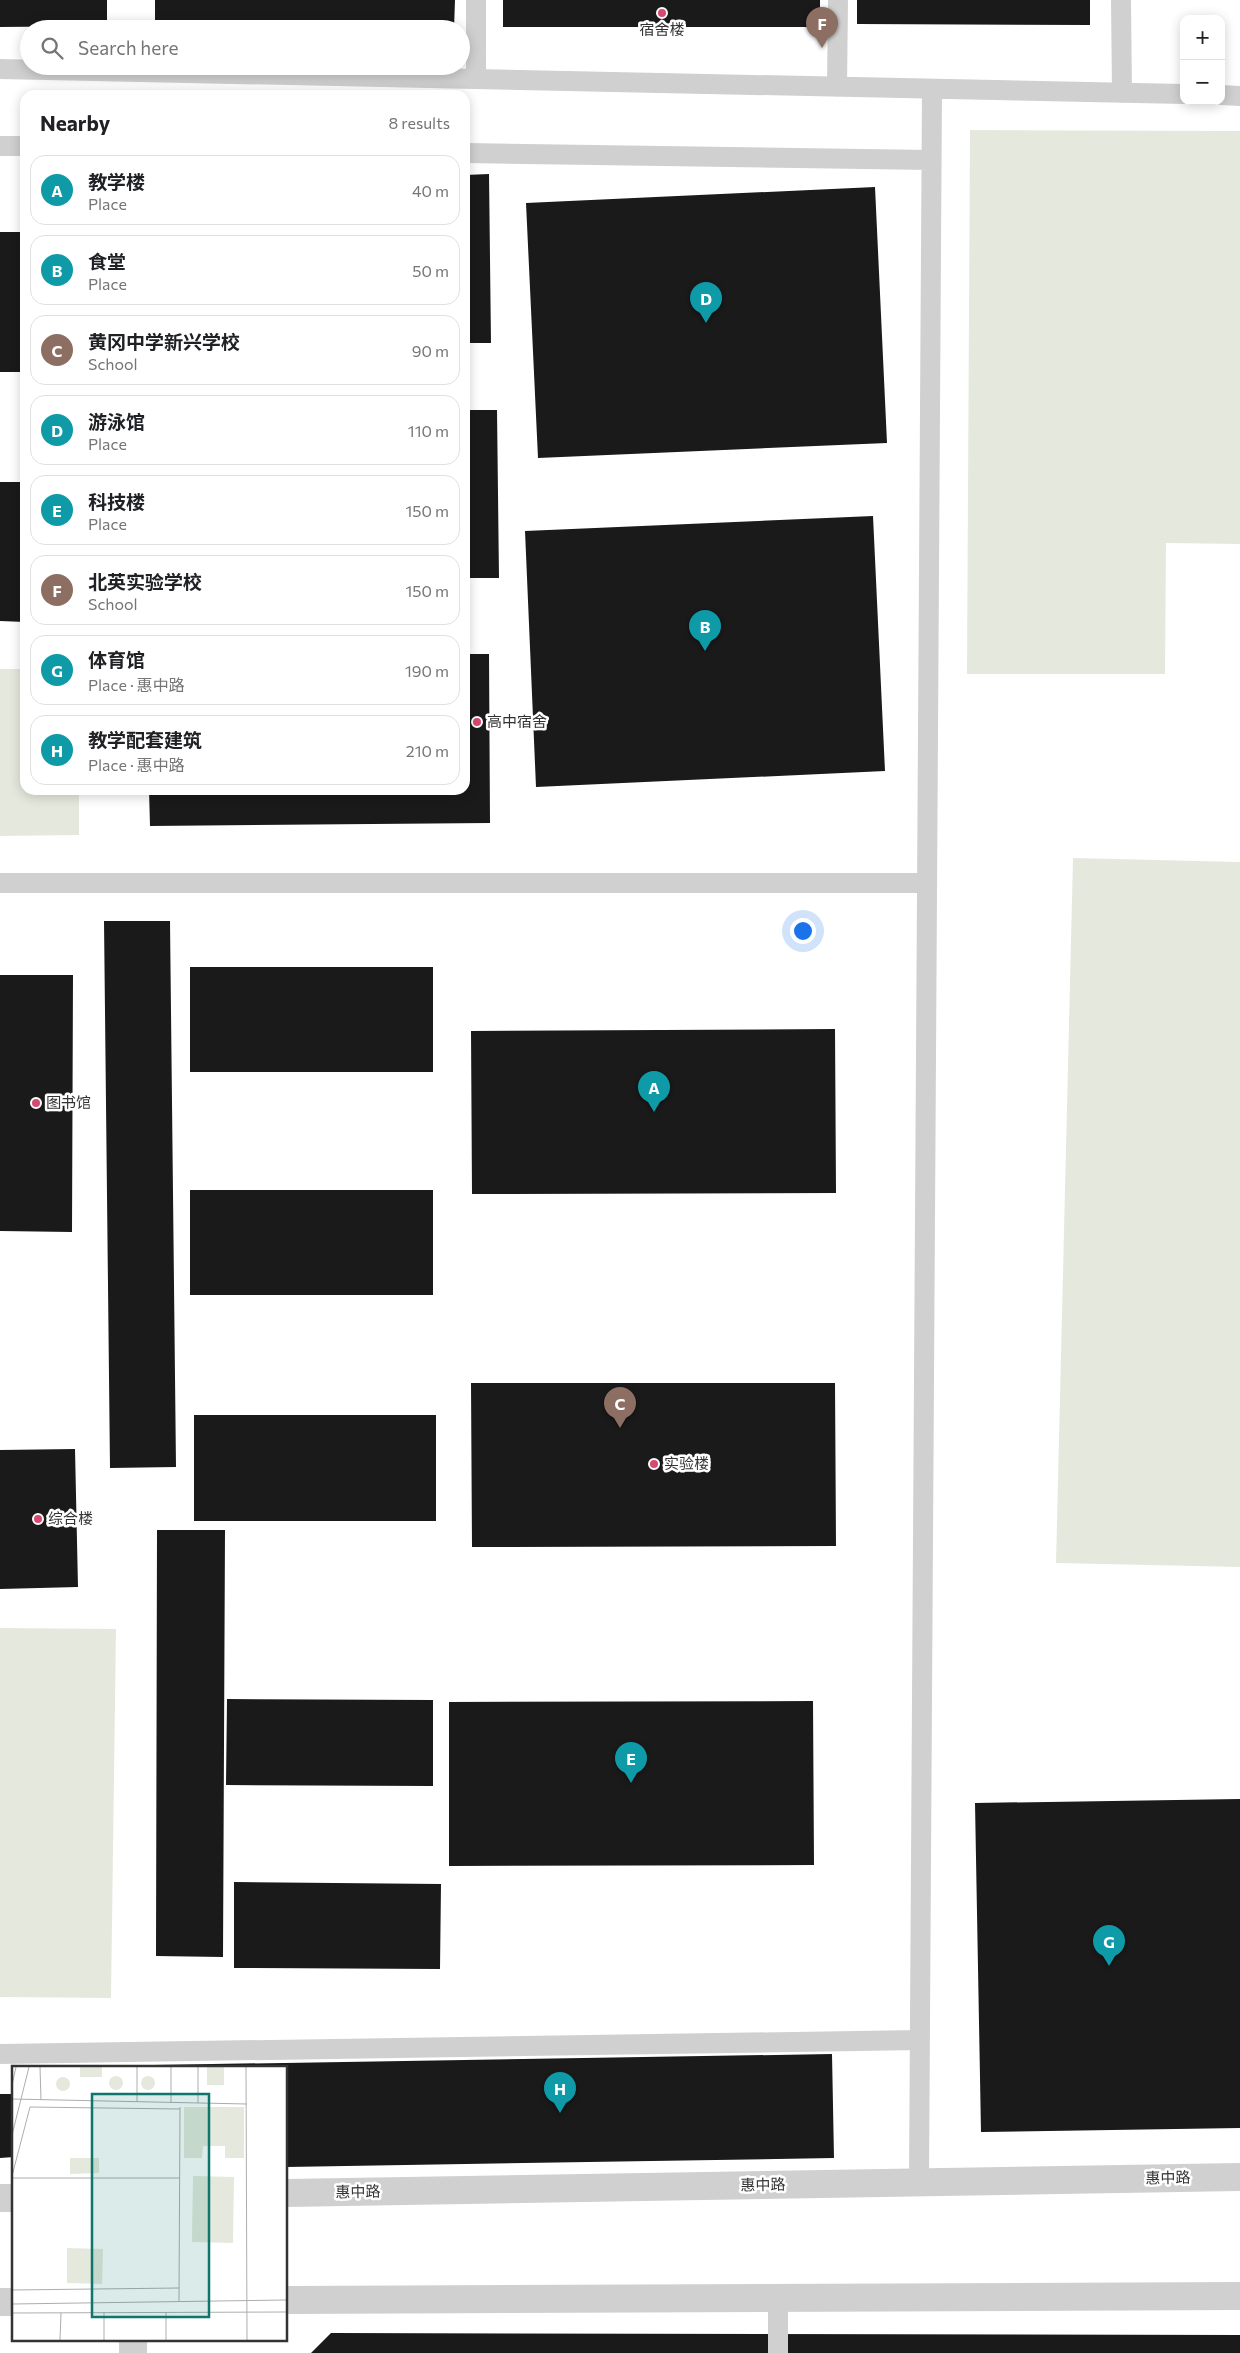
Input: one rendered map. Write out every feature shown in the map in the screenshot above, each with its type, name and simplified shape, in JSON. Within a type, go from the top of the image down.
[{"type":"street","name":"惠中路","points":[[288,2193],[1240,2177]]},
{"type":"street","points":[[288,2300],[1240,2296]]},
{"type":"street","points":[[134,2340],[134,2353]]},
{"type":"lane","points":[[476,0],[476,79]]},
{"type":"lane","points":[[837,87],[838,0]]},
{"type":"lane","points":[[1122,0],[1122,93]]},
{"type":"lane","points":[[0,69],[20,69]]},
{"type":"lane","points":[[286,75],[1180,94]]},
{"type":"lane","points":[[919,2182],[932,89]]},
{"type":"lane","points":[[1225,95],[1240,96]]},
{"type":"lane","points":[[0,146],[20,146]]},
{"type":"lane","points":[[470,153],[931,160]]},
{"type":"lane","points":[[0,883],[926,883]]},
{"type":"lane","points":[[0,2054],[920,2040]]},
{"type":"lane","points":[[778,2298],[778,2353]]},
{"type":"shaded area","points":[[970,130],[1240,131],[1240,544],[1166,543],[1165,674],[967,674]]},
{"type":"shaded area","points":[[0,669],[20,669],[20,795],[79,795],[79,835],[0,836]]},
{"type":"shaded area","points":[[1073,858],[1240,862],[1240,1567],[1056,1563]]},
{"type":"shaded area","points":[[0,1628],[116,1629],[111,1998],[0,1997]]},
{"type":"building","points":[[0,0],[107,0],[107,20],[20,20],[20,27],[0,27]]},
{"type":"building","points":[[155,0],[455,0],[454,20],[155,20]]},
{"type":"building","name":"宿舍楼","points":[[503,0],[820,0],[820,27],[503,27]]},
{"type":"building","points":[[857,0],[1090,0],[1090,25],[857,24]]},
{"type":"building","points":[[489,174],[491,343],[470,343],[470,175]]},
{"type":"building","points":[[875,187],[887,443],[538,458],[526,203]]},
{"type":"building","points":[[0,232],[20,232],[20,372],[0,372]]},
{"type":"building","points":[[470,410],[497,410],[499,578],[470,578]]},
{"type":"building","points":[[0,482],[20,482],[20,622],[0,621]]},
{"type":"building","points":[[873,516],[885,771],[536,787],[525,531]]},
{"type":"building","name":"高中宿舍","points":[[470,654],[489,654],[490,823],[150,826],[149,795],[470,795]]},
{"type":"building","points":[[104,921],[170,921],[176,1467],[110,1468]]},
{"type":"building","points":[[190,967],[433,967],[433,1072],[190,1072]]},
{"type":"building","name":"图书馆","points":[[0,975],[73,975],[72,1232],[0,1231]]},
{"type":"building","points":[[835,1029],[836,1193],[472,1194],[471,1031]]},
{"type":"building","points":[[190,1190],[433,1190],[433,1295],[190,1295]]},
{"type":"building","name":"实验楼","points":[[471,1383],[835,1383],[836,1546],[472,1547]]},
{"type":"building","points":[[194,1415],[436,1415],[436,1521],[194,1521]]},
{"type":"building","name":"综合楼","points":[[75,1449],[78,1587],[0,1589],[0,1450]]},
{"type":"building","points":[[157,1530],[225,1530],[223,1957],[156,1956]]},
{"type":"building","points":[[227,1699],[433,1700],[433,1786],[226,1785]]},
{"type":"building","points":[[813,1701],[814,1865],[449,1866],[449,1702]]},
{"type":"building","points":[[1240,1799],[1240,2128],[981,2132],[975,1803]]},
{"type":"building","points":[[234,1882],[441,1884],[440,1969],[234,1968]]},
{"type":"building","points":[[832,2054],[834,2158],[288,2167],[288,2066],[154,2065]]},
{"type":"building","points":[[0,2094],[12,2094],[12,2157],[0,2158]]},
{"type":"building","points":[[331,2333],[1240,2335],[1240,2353],[311,2353]]},
{"type":"place","name":"宿舍楼","points":[[662,13]]},
{"type":"place","name":"北英实验学校","points":[[822,48]]},
{"type":"place","name":"游泳馆","points":[[706,323]]},
{"type":"place","name":"食堂","points":[[705,651]]},
{"type":"place","name":"高中宿舍","points":[[477,722]]},
{"type":"place","name":"图书馆","points":[[36,1103]]},
{"type":"place","name":"教学楼","points":[[654,1112]]},
{"type":"place","name":"黄冈中学新兴学校","points":[[620,1428]]},
{"type":"place","name":"实验楼","points":[[654,1464]]},
{"type":"place","name":"综合楼","points":[[38,1519]]},
{"type":"place","name":"科技楼","points":[[631,1783]]},
{"type":"place","name":"体育馆","points":[[1109,1966]]},
{"type":"place","name":"教学配套建筑","points":[[560,2113]]}]
